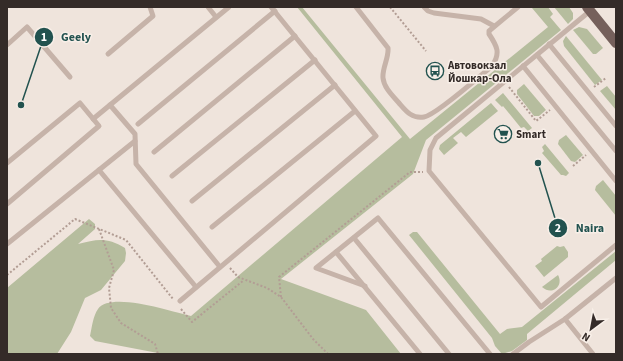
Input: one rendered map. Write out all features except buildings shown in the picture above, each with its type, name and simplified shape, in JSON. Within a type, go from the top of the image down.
[{"type":"main road","points":[[588,9],[616,43]]},
{"type":"lane","points":[[108,54],[154,16],[150,7]]},
{"type":"lane","points":[[208,7],[216,17]]},
{"type":"lane","points":[[93,119],[228,7]]},
{"type":"lane","points":[[356,7],[388,48],[383,71],[385,86],[407,113],[424,117],[433,114],[492,66],[496,58],[497,50],[495,42],[489,32],[494,26],[518,7]]},
{"type":"lane","points":[[424,7],[428,11],[434,13],[481,19],[494,26]]},
{"type":"lane","points":[[138,124],[273,9],[376,136],[180,301]]},
{"type":"lane","points":[[588,9],[537,55],[436,138],[430,150],[428,171],[541,307],[616,245]]},
{"type":"lane","points":[[7,45],[27,27],[70,77]]},
{"type":"lane","points":[[154,152],[295,36]]},
{"type":"lane","points":[[549,44],[616,126]]},
{"type":"lane","points":[[537,55],[616,151]]},
{"type":"lane","points":[[172,176],[314,60]]},
{"type":"lane","points":[[523,66],[616,181]]},
{"type":"lane","points":[[192,201],[335,85]]},
{"type":"lane","points":[[7,163],[80,102],[99,126],[7,204]]},
{"type":"lane","points":[[110,105],[135,134],[136,164],[220,267]]},
{"type":"lane","points":[[212,227],[355,111]]},
{"type":"lane","points":[[7,244],[135,141]]},
{"type":"lane","points":[[99,170],[196,287]]},
{"type":"lane","points":[[364,286],[316,268],[378,218],[490,354]]},
{"type":"lane","points":[[354,238],[449,354]]},
{"type":"lane","points":[[336,252],[420,354]]},
{"type":"lane","points":[[513,354],[565,319],[616,278]]},
{"type":"lane","points":[[565,319],[593,354]]},
{"type":"path","points":[[390,7],[426,52]]},
{"type":"path","points":[[504,82],[536,121]]},
{"type":"path","points":[[281,297],[279,277],[410,172],[428,171]]},
{"type":"path","points":[[7,275],[75,219],[126,240],[192,322],[244,280]]},
{"type":"path","points":[[99,229],[114,270],[109,288],[111,308],[121,323],[155,344],[158,354]]},
{"type":"path","points":[[225,262],[238,277],[267,288],[281,297],[313,339],[328,354]]},
{"type":"green space","points":[[297,7],[302,7],[410,139],[548,27],[532,8],[533,7],[548,7],[553,14],[550,17],[561,30],[426,140],[413,174],[281,279],[366,310],[401,354],[163,354],[95,341],[90,336],[94,318],[98,309],[105,304],[128,302],[157,307],[191,316],[402,137]]},
{"type":"green space","points":[[554,7],[569,7],[573,13],[573,19],[568,24]]},
{"type":"green space","points":[[579,27],[587,29],[603,48],[596,54],[593,54],[573,30]]},
{"type":"green space","points":[[566,36],[602,80],[595,85],[564,46],[563,41]]},
{"type":"green space","points":[[524,84],[546,110],[539,116],[534,116],[517,94],[517,90]]},
{"type":"green space","points":[[607,86],[616,97],[616,110],[600,91]]},
{"type":"green space","points":[[503,93],[532,128],[528,131],[524,127],[521,128],[503,106],[502,107],[495,100]]},
{"type":"green space","points":[[491,103],[498,111],[466,137],[461,132],[453,138],[458,143],[444,155],[439,149],[440,145]]},
{"type":"green space","points":[[566,135],[583,155],[575,162],[571,161],[558,144],[559,140]]},
{"type":"green space","points":[[545,144],[569,173],[566,176],[561,175],[542,153],[544,151],[542,147]]},
{"type":"green space","points":[[603,180],[616,196],[616,216],[595,190],[596,186]]},
{"type":"green space","points":[[89,219],[95,224],[95,229],[78,244],[102,240],[119,244],[125,248],[125,261],[101,290],[85,298],[71,332],[57,354],[7,354],[7,288]]},
{"type":"green space","points":[[413,232],[417,232],[500,334],[507,329],[522,327],[616,251],[616,260],[527,334],[527,340],[512,351],[502,354],[495,346],[492,338],[409,235]]},
{"type":"green space","points":[[557,246],[564,246],[568,252],[568,257],[544,277],[535,266]]},
{"type":"green space","points":[[558,275],[559,283],[556,288],[553,290],[546,290],[542,287]]},
{"type":"place","name":"Автовокзал Йошкар-Ола","points":[[435,71]]},
{"type":"place","name":"Geely","points":[[21,105]]},
{"type":"place","name":"Smart","points":[[503,134]]},
{"type":"place","name":"Naira","points":[[538,163]]}]
